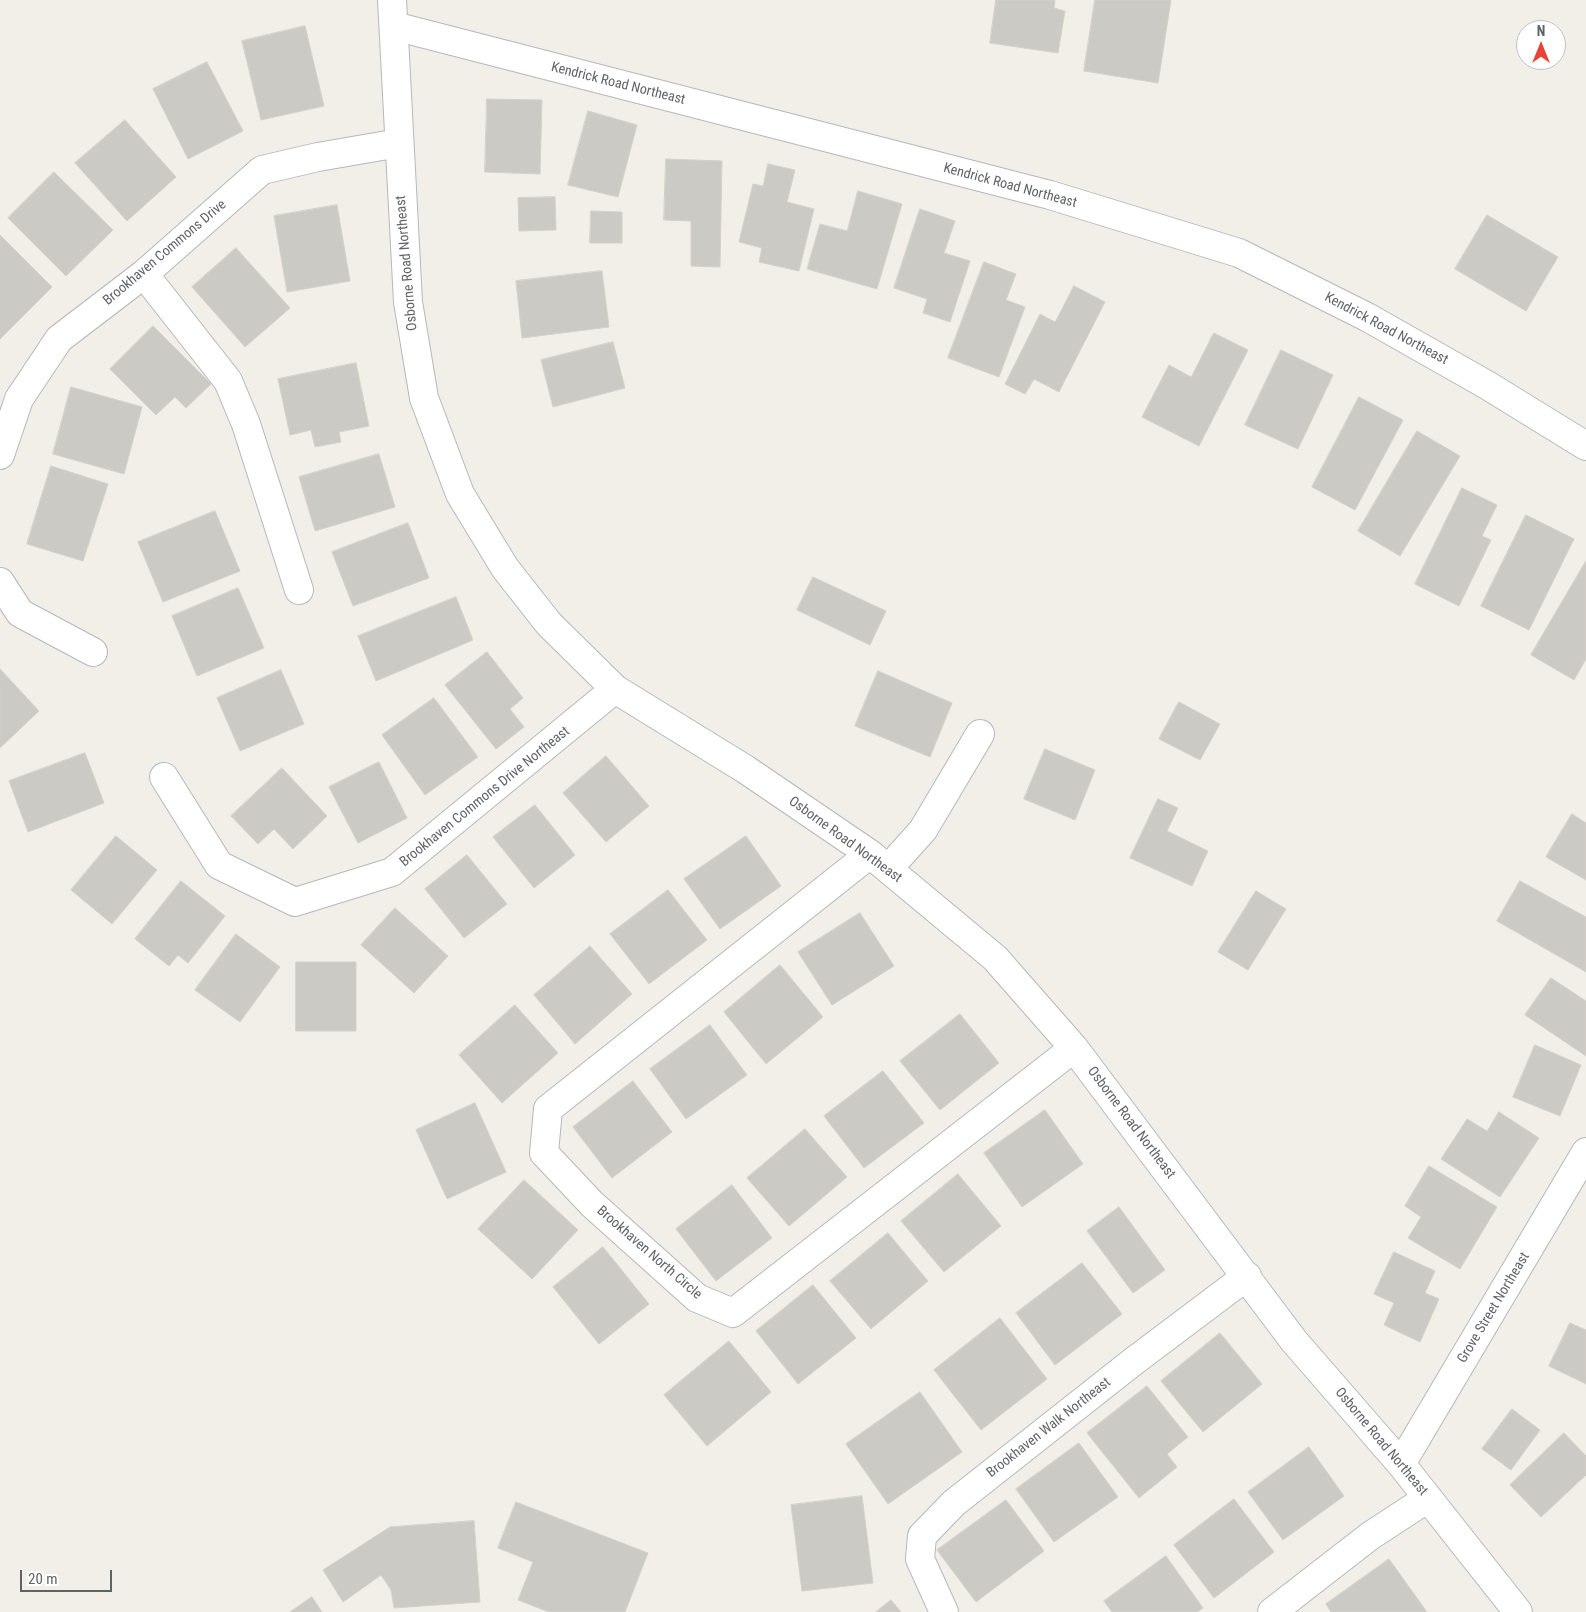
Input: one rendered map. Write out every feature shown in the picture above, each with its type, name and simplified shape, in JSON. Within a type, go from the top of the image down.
[{"type":"street","name":"Osborne Road Northeast","points":[[393,13],[408,302],[424,398],[460,494],[505,568],[549,624],[615,689],[745,769],[879,862],[995,958],[1074,1048],[1247,1276],[1294,1342],[1401,1464],[1518,1612]]},
{"type":"street","name":"Kendrick Road Northeast","points":[[393,13],[1050,195],[1239,253],[1367,317],[1488,385],[1586,446]]},
{"type":"street","name":"Brookhaven Commons Drive","points":[[0,454],[18,398],[59,339],[144,274],[262,170],[318,157],[399,143]]},
{"type":"street","points":[[144,274],[228,381],[246,424],[299,590]]},
{"type":"street","points":[[0,582],[20,613],[93,652]]},
{"type":"street","name":"Brookhaven Commons Drive Northeast","points":[[164,777],[219,865],[295,902],[392,872],[615,689]]},
{"type":"street","points":[[879,862],[923,830],[980,734]]},
{"type":"street","name":"Brookhaven North Circle","points":[[879,862],[774,930],[548,1109],[544,1153],[592,1204],[697,1298],[733,1313],[1074,1048]]},
{"type":"street","name":"Grove Street Northeast","points":[[1401,1464],[1586,1152]]},
{"type":"street","name":"Brookhaven Walk Northeast","points":[[944,1612],[920,1559],[922,1536],[954,1503],[1134,1361],[1247,1276]]},
{"type":"street","points":[[1272,1612],[1370,1536],[1428,1498]]},
{"type":"building","points":[[996,0],[1055,0],[1054,8],[1065,11],[1058,53],[990,43]]},
{"type":"building","points":[[1095,0],[1171,0],[1158,83],[1084,71]]},
{"type":"building","points":[[305,26],[324,106],[261,120],[242,41]]},
{"type":"building","points":[[207,62],[243,131],[188,159],[153,89]]},
{"type":"building","points":[[487,99],[542,100],[540,174],[485,172]]},
{"type":"building","points":[[588,111],[637,125],[618,197],[568,185]]},
{"type":"building","points":[[125,120],[176,177],[127,221],[75,163]]},
{"type":"building","points":[[666,159],[722,161],[720,267],[691,266],[691,221],[664,220]]},
{"type":"building","points":[[768,164],[795,170],[787,202],[814,209],[799,271],[759,262],[762,248],[739,242],[753,184],[763,186]]},
{"type":"building","points":[[54,172],[113,230],[66,276],[8,218]]},
{"type":"building","points":[[858,191],[902,204],[877,289],[807,269],[820,224],[847,231]]},
{"type":"building","points":[[555,197],[556,230],[519,231],[518,198]]},
{"type":"building","points":[[337,205],[350,281],[287,292],[274,216]]},
{"type":"building","points":[[920,209],[955,221],[944,253],[970,261],[950,322],[923,313],[927,299],[894,288]]},
{"type":"building","points":[[591,211],[622,212],[622,243],[590,243]]},
{"type":"building","points":[[1487,215],[1558,257],[1526,311],[1455,269]]},
{"type":"building","points":[[0,235],[52,287],[0,339]]},
{"type":"building","points":[[236,248],[290,308],[245,347],[192,287]]},
{"type":"building","points":[[984,262],[1016,274],[1006,300],[1025,307],[999,377],[948,358]]},
{"type":"building","points":[[602,271],[609,327],[522,338],[516,281]]},
{"type":"building","points":[[1074,286],[1105,302],[1059,392],[1034,379],[1025,394],[1005,384],[1040,314],[1055,322]]},
{"type":"building","points":[[153,326],[211,384],[186,408],[175,397],[156,415],[110,369]]},
{"type":"building","points":[[1214,333],[1248,350],[1199,446],[1142,417],[1169,365],[1191,377]]},
{"type":"building","points":[[613,342],[625,388],[553,407],[541,360]]},
{"type":"building","points":[[1281,350],[1333,375],[1298,449],[1245,425]]},
{"type":"building","points":[[356,363],[369,426],[339,432],[341,442],[315,447],[311,430],[290,435],[278,379]]},
{"type":"building","points":[[71,387],[142,407],[124,474],[53,454]]},
{"type":"building","points":[[1359,397],[1403,420],[1355,510],[1312,487]]},
{"type":"building","points":[[1417,431],[1460,456],[1400,556],[1358,531]]},
{"type":"building","points":[[379,454],[395,507],[315,531],[299,477]]},
{"type":"building","points":[[51,466],[108,484],[83,561],[27,544]]},
{"type":"building","points":[[1462,488],[1497,505],[1482,536],[1491,540],[1459,606],[1415,584]]},
{"type":"building","points":[[215,511],[240,571],[163,602],[138,542]]},
{"type":"building","points":[[1526,515],[1574,539],[1529,630],[1481,606]]},
{"type":"building","points":[[408,523],[429,578],[353,606],[332,552]]},
{"type":"building","points":[[1586,561],[1586,659],[1574,680],[1531,655]]},
{"type":"building","points":[[813,577],[886,611],[870,645],[797,610]]},
{"type":"building","points":[[238,588],[264,648],[197,676],[172,616]]},
{"type":"building","points":[[456,597],[473,640],[376,681],[358,636]]},
{"type":"building","points":[[487,652],[523,698],[510,709],[524,727],[496,749],[445,685]]},
{"type":"building","points":[[0,669],[39,711],[0,748]]},
{"type":"building","points":[[281,670],[304,724],[240,751],[217,698]]},
{"type":"building","points":[[878,671],[952,703],[930,757],[855,726]]},
{"type":"building","points":[[434,698],[478,757],[425,795],[382,735]]},
{"type":"building","points":[[1179,702],[1220,724],[1200,760],[1159,739]]},
{"type":"building","points":[[1045,749],[1095,770],[1075,820],[1024,799]]},
{"type":"building","points":[[85,753],[104,803],[28,832],[9,781]]},
{"type":"building","points":[[606,756],[649,806],[606,842],[563,793]]},
{"type":"building","points":[[379,762],[407,818],[358,843],[329,787]]},
{"type":"building","points":[[282,768],[327,816],[293,849],[274,829],[258,844],[231,816]]},
{"type":"building","points":[[1158,799],[1178,808],[1167,831],[1208,851],[1192,886],[1130,858]]},
{"type":"building","points":[[535,805],[575,855],[534,888],[493,837]]},
{"type":"building","points":[[1572,814],[1586,823],[1586,880],[1546,857]]},
{"type":"building","points":[[116,836],[157,870],[112,924],[71,890]]},
{"type":"building","points":[[746,836],[781,886],[720,929],[684,879]]},
{"type":"building","points":[[467,855],[507,904],[464,938],[425,889]]},
{"type":"building","points":[[181,881],[225,916],[188,963],[178,955],[169,966],[135,939]]},
{"type":"building","points":[[1520,881],[1586,917],[1586,972],[1497,921]]},
{"type":"building","points":[[668,890],[707,940],[649,984],[610,934]]},
{"type":"building","points":[[1256,891],[1286,909],[1248,970],[1218,952]]},
{"type":"building","points":[[395,908],[448,956],[414,993],[361,945]]},
{"type":"building","points":[[860,913],[894,966],[832,1005],[798,952]]},
{"type":"building","points":[[236,934],[280,967],[240,1022],[195,990]]},
{"type":"building","points":[[590,946],[632,994],[575,1044],[534,995]]},
{"type":"building","points":[[296,962],[356,962],[356,1031],[296,1031]]},
{"type":"building","points":[[780,965],[823,1017],[766,1064],[724,1012]]},
{"type":"building","points":[[1551,978],[1586,1001],[1586,1056],[1525,1015]]},
{"type":"building","points":[[515,1005],[558,1053],[502,1103],[459,1055]]},
{"type":"building","points":[[960,1014],[999,1063],[940,1110],[900,1061]]},
{"type":"building","points":[[710,1025],[747,1075],[686,1119],[650,1069]]},
{"type":"building","points":[[1535,1045],[1581,1065],[1560,1116],[1513,1097]]},
{"type":"building","points":[[883,1071],[924,1123],[864,1168],[824,1116]]},
{"type":"building","points":[[633,1081],[672,1132],[612,1178],[573,1127]]},
{"type":"building","points":[[475,1103],[506,1172],[447,1199],[416,1130]]},
{"type":"building","points":[[1045,1110],[1083,1164],[1022,1207],[984,1153]]},
{"type":"building","points":[[1499,1112],[1539,1138],[1500,1197],[1441,1159],[1467,1119],[1487,1131]]},
{"type":"building","points":[[805,1129],[847,1177],[789,1226],[747,1178]]},
{"type":"building","points":[[1429,1166],[1497,1207],[1460,1269],[1408,1238],[1421,1217],[1405,1206]]},
{"type":"building","points":[[958,1174],[1001,1226],[944,1272],[901,1221]]},
{"type":"building","points":[[524,1180],[578,1230],[532,1279],[478,1229]]},
{"type":"building","points":[[732,1185],[772,1238],[716,1281],[676,1229]]},
{"type":"building","points":[[1119,1207],[1165,1270],[1133,1293],[1087,1231]]},
{"type":"building","points":[[888,1233],[928,1281],[871,1329],[830,1281]]},
{"type":"building","points":[[603,1247],[649,1304],[599,1344],[553,1287]]},
{"type":"building","points":[[1394,1252],[1435,1271],[1425,1293],[1439,1299],[1420,1342],[1384,1325],[1394,1303],[1374,1294]]},
{"type":"building","points":[[1082,1263],[1122,1314],[1055,1365],[1016,1313]]},
{"type":"building","points":[[813,1285],[856,1338],[798,1384],[756,1331]]},
{"type":"building","points":[[1000,1318],[1047,1379],[981,1430],[934,1370]]},
{"type":"building","points":[[1570,1323],[1586,1330],[1586,1384],[1549,1366]]},
{"type":"building","points":[[1220,1333],[1262,1384],[1203,1432],[1161,1381]]},
{"type":"building","points":[[729,1341],[771,1392],[707,1446],[664,1395]]},
{"type":"building","points":[[1147,1386],[1188,1437],[1167,1454],[1177,1467],[1139,1498],[1087,1433]]},
{"type":"building","points":[[920,1392],[962,1452],[888,1504],[846,1444]]},
{"type":"building","points":[[1512,1409],[1540,1430],[1511,1470],[1482,1449]]},
{"type":"building","points":[[1564,1433],[1586,1456],[1586,1475],[1541,1517],[1510,1485]]},
{"type":"building","points":[[1079,1443],[1118,1497],[1054,1542],[1016,1489]]},
{"type":"building","points":[[1309,1447],[1344,1496],[1283,1540],[1248,1492]]},
{"type":"building","points":[[862,1496],[873,1583],[802,1591],[791,1505]]},
{"type":"building","points":[[1234,1499],[1274,1552],[1214,1598],[1174,1545]]},
{"type":"building","points":[[1006,1500],[1044,1551],[976,1602],[937,1550]]},
{"type":"building","points":[[516,1502],[648,1553],[625,1612],[549,1612],[518,1600],[533,1562],[498,1548]]},
{"type":"building","points":[[474,1521],[480,1602],[394,1608],[391,1590],[381,1575],[343,1602],[323,1570],[390,1527]]},
{"type":"building","points":[[1166,1556],[1203,1608],[1197,1612],[1112,1612],[1104,1601]]},
{"type":"building","points":[[1389,1559],[1427,1612],[1331,1612],[1326,1604]]},
{"type":"building","points":[[312,1597],[322,1612],[290,1612]]},
{"type":"building","points":[[891,1600],[901,1612],[876,1612]]}]
